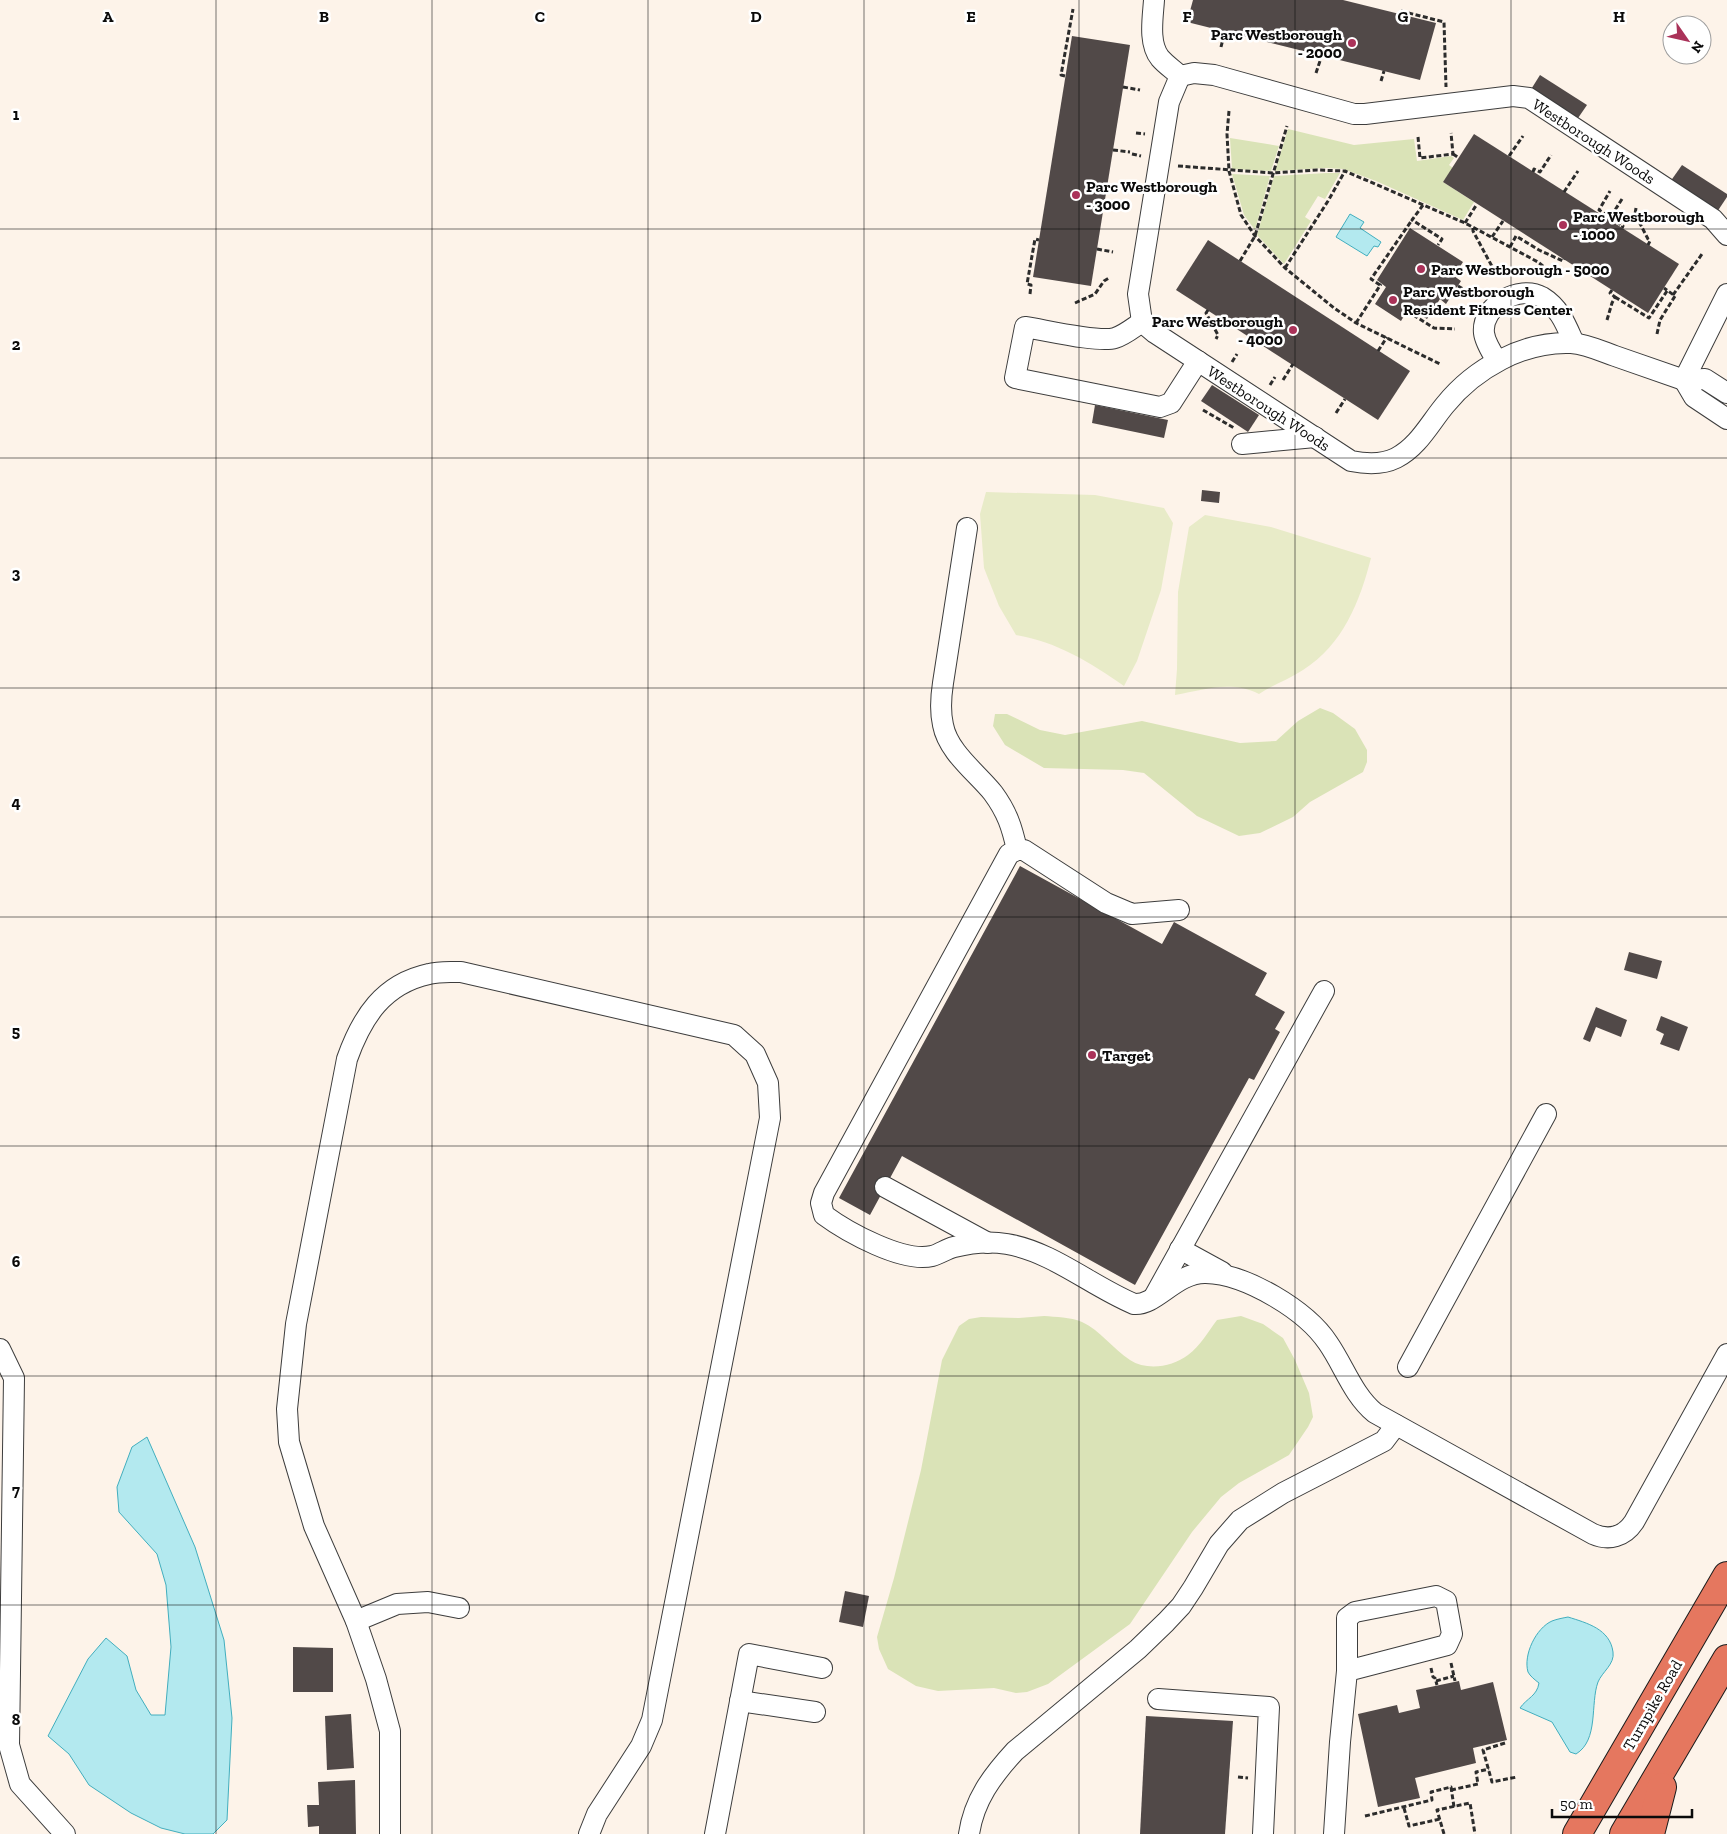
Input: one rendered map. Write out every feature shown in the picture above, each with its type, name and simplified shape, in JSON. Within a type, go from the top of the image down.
[{"type":"highway","name":"Turnpike Road","points":[[1577,1834],[1727,1576]]},
{"type":"highway","points":[[1624,1834],[1727,1659]]},
{"type":"highway","points":[[1650,1834],[1675,1748]]},
{"type":"street","points":[[1154,0],[1152,24],[1154,45],[1159,56],[1180,76],[1169,102],[1138,294],[1142,322],[1121,336],[1110,339],[1026,327],[1015,378],[1160,407],[1171,403],[1198,362]]},
{"type":"street","name":"Westborough Woods","points":[[1180,76],[1194,73],[1214,75],[1354,114],[1513,96],[1529,98],[1713,219],[1727,235]]},
{"type":"street","points":[[1497,361],[1484,333],[1486,322],[1492,310],[1502,300],[1512,295],[1527,293],[1540,296],[1551,303],[1559,312],[1574,343],[1684,380],[1705,379],[1727,393]]},
{"type":"street","points":[[1684,380],[1727,294]]},
{"type":"street","name":"Westborough Woods","points":[[1142,322],[1153,332],[1198,362],[1351,461],[1365,464],[1379,463],[1396,458],[1414,445],[1457,392],[1482,370],[1497,361],[1542,346],[1574,343]]},
{"type":"street","points":[[1684,380],[1694,397],[1727,418]]},
{"type":"street","points":[[1242,444],[1315,438]]},
{"type":"street","points":[[967,528],[943,683],[941,700],[943,726],[948,738],[964,763],[978,775],[1008,816],[1017,850]]},
{"type":"street","points":[[1179,910],[1132,914],[1106,903],[1026,851],[1012,851],[828,1186],[821,1203],[824,1214],[835,1222],[875,1244],[917,1258],[933,1256],[968,1244],[988,1243],[1022,1247],[1044,1256],[1134,1304],[1140,1305],[1152,1300],[1168,1287],[1189,1276],[1202,1273],[1230,1276]]},
{"type":"street","points":[[390,1834],[390,1731],[376,1678],[356,1621],[314,1526],[289,1442],[287,1409],[296,1324],[347,1059],[356,1034],[368,1014],[390,990],[410,979],[431,973],[461,972],[734,1035],[755,1054],[768,1083],[770,1118],[652,1720],[641,1746],[597,1814],[588,1834]]},
{"type":"street","points":[[1152,1300],[1324,990]]},
{"type":"street","points":[[1408,1368],[1546,1114]]},
{"type":"street","points":[[885,1186],[988,1243]]},
{"type":"street","points":[[1180,1249],[1280,1300],[1311,1322],[1328,1343],[1364,1402],[1374,1413],[1593,1534],[1604,1538],[1626,1531],[1634,1522],[1727,1354]]},
{"type":"street","points":[[0,1348],[14,1378],[5,1745],[20,1784],[65,1834]]},
{"type":"street","points":[[970,1834],[978,1803],[985,1788],[1002,1765],[1015,1751],[1138,1649],[1166,1622],[1189,1594],[1219,1544],[1240,1520],[1283,1493],[1384,1442],[1396,1425]]},
{"type":"street","points":[[1334,1834],[1347,1671],[1347,1622],[1350,1614],[1436,1596],[1446,1601],[1452,1634],[1447,1645],[1347,1671]]},
{"type":"street","points":[[356,1621],[397,1604],[428,1602],[459,1608]]},
{"type":"street","points":[[714,1834],[749,1654],[822,1668]]},
{"type":"street","points":[[1675,1748],[1727,1687]]},
{"type":"street","points":[[1158,1700],[1269,1707],[1263,1834]]},
{"type":"street","points":[[740,1701],[816,1712]]},
{"type":"path","points":[[1065,76],[1061,75],[1073,9]]},
{"type":"path","points":[[1401,11],[1413,16],[1444,22],[1446,91]]},
{"type":"path","points":[[1221,47],[1226,31]]},
{"type":"path","points":[[1316,73],[1322,55]]},
{"type":"path","points":[[1381,81],[1384,71]]},
{"type":"path","points":[[1123,88],[1140,90]]},
{"type":"path","points":[[1229,111],[1227,134],[1230,171],[1241,215],[1255,236],[1285,268],[1334,308],[1356,323],[1440,364]]},
{"type":"path","points":[[1240,261],[1255,236],[1287,126]]},
{"type":"path","points":[[1451,132],[1453,154]]},
{"type":"path","points":[[1509,156],[1523,136]]},
{"type":"path","points":[[1418,137],[1420,158],[1453,154],[1459,158]]},
{"type":"path","points":[[1113,150],[1130,152]]},
{"type":"path","points":[[1533,172],[1534,169],[1540,172],[1552,154]]},
{"type":"path","points":[[1170,165],[1273,174],[1317,170],[1345,171],[1465,223],[1544,267]]},
{"type":"path","points":[[1285,268],[1345,171]]},
{"type":"path","points":[[1564,192],[1578,171]]},
{"type":"path","points":[[1604,216],[1605,214],[1599,210],[1610,191]]},
{"type":"path","points":[[1622,199],[1610,218],[1623,226],[1622,228]]},
{"type":"path","points":[[1356,323],[1381,284],[1371,279],[1423,204]]},
{"type":"path","points":[[1465,223],[1477,204]]},
{"type":"path","points":[[1636,208],[1635,214],[1650,241],[1648,245]]},
{"type":"path","points":[[1412,220],[1442,239],[1438,245]]},
{"type":"path","points":[[1492,237],[1504,221]]},
{"type":"path","points":[[1472,227],[1495,272]]},
{"type":"path","points":[[1510,247],[1516,236],[1539,250],[1563,261],[1564,259]]},
{"type":"path","points":[[1030,294],[1031,285],[1027,284],[1035,239],[1039,240]]},
{"type":"path","points":[[1097,249],[1113,252]]},
{"type":"path","points":[[1657,334],[1660,320],[1673,295],[1702,254]]},
{"type":"path","points":[[1075,303],[1094,294],[1104,281],[1109,278]]},
{"type":"path","points":[[1458,286],[1470,292]]},
{"type":"path","points":[[1612,290],[1610,293],[1615,297],[1650,318],[1665,290],[1673,295]]},
{"type":"path","points":[[1607,320],[1615,297]]},
{"type":"path","points":[[1208,310],[1206,313],[1218,335],[1216,339]]},
{"type":"path","points":[[1407,311],[1434,328],[1455,329]]},
{"type":"path","points":[[1378,350],[1386,337]]},
{"type":"path","points":[[1283,380],[1292,364]]},
{"type":"path","points":[[1336,413],[1345,399]]},
{"type":"path","points":[[1203,410],[1242,433],[1242,444]]},
{"type":"path","points":[[1436,1681],[1454,1675],[1455,1681]]},
{"type":"path","points":[[1433,1677],[1437,1685]]},
{"type":"path","points":[[1505,1743],[1483,1750],[1492,1782],[1517,1777]]},
{"type":"path","points":[[1451,1790],[1478,1784],[1476,1772],[1489,1769]]},
{"type":"path","points":[[1365,1816],[1432,1800],[1432,1792],[1451,1787],[1454,1807]]},
{"type":"path","points":[[1444,1834],[1437,1810],[1470,1803],[1475,1834]]},
{"type":"path","points":[[1404,1808],[1408,1826],[1440,1819]]},
{"type":"green space","points":[[1288,129],[1354,145],[1414,139],[1417,161],[1451,156],[1454,158],[1449,165],[1453,168],[1443,182],[1474,202],[1463,220],[1376,181],[1343,169],[1275,171]]},
{"type":"green space","points":[[1230,138],[1279,146],[1271,171],[1232,169]]},
{"type":"green space","points":[[1340,173],[1325,199],[1318,196],[1305,217],[1311,221],[1284,264],[1257,235],[1274,176]]},
{"type":"green space","points":[[1232,174],[1270,176],[1255,230],[1244,215]]},
{"type":"green space","points":[[986,492],[1095,495],[1164,508],[1173,523],[1161,590],[1137,661],[1124,686],[1073,654],[1031,638],[1016,635],[999,606],[984,568],[980,514]]},
{"type":"green space","points":[[1205,515],[1271,527],[1371,558],[1367,574],[1348,621],[1329,648],[1303,670],[1259,694],[1238,688],[1217,687],[1175,695],[1178,592],[1189,527]]},
{"type":"green space","points":[[1320,708],[1333,713],[1355,729],[1367,750],[1367,762],[1363,772],[1310,802],[1293,817],[1260,833],[1239,836],[1197,816],[1144,773],[1123,770],[1044,768],[1005,745],[993,726],[995,714],[1007,714],[1040,730],[1065,735],[1142,721],[1240,743],[1276,741],[1298,721]]},
{"type":"green space","points":[[1044,1316],[1068,1318],[1089,1325],[1130,1360],[1144,1366],[1167,1365],[1182,1359],[1200,1343],[1217,1320],[1241,1316],[1263,1324],[1283,1338],[1295,1360],[1309,1393],[1313,1417],[1289,1455],[1239,1483],[1221,1497],[1192,1532],[1130,1624],[1048,1684],[1027,1692],[1016,1693],[994,1688],[938,1691],[916,1686],[888,1669],[879,1649],[877,1637],[921,1470],[942,1360],[959,1326],[969,1319],[981,1317],[1019,1318]]},
{"type":"water","points":[[1350,214],[1364,222],[1360,228],[1381,242],[1378,247],[1374,246],[1367,256],[1336,237]]},
{"type":"water","points":[[147,1437],[195,1547],[224,1640],[232,1718],[227,1820],[213,1834],[185,1834],[161,1828],[131,1813],[89,1785],[69,1754],[48,1736],[88,1659],[106,1638],[127,1656],[136,1690],[151,1715],[165,1715],[171,1647],[166,1585],[157,1554],[119,1512],[117,1487],[132,1447]]},
{"type":"water","points":[[1568,1617],[1590,1625],[1602,1632],[1611,1644],[1613,1652],[1610,1664],[1598,1682],[1593,1721],[1588,1740],[1576,1754],[1570,1752],[1552,1722],[1520,1708],[1534,1694],[1539,1683],[1528,1672],[1527,1658],[1532,1643],[1546,1625],[1554,1620]]},
{"type":"building","name":"Parc Westborough - 2000","points":[[1193,0],[1343,0],[1436,23],[1420,80],[1187,22]]},
{"type":"building","name":"Parc Westborough - 3000","points":[[1072,36],[1130,45],[1091,286],[1033,277]]},
{"type":"building","points":[[1540,75],[1587,105],[1576,121],[1530,91]]},
{"type":"building","name":"Parc Westborough - 1000","points":[[1474,134],[1679,264],[1648,313],[1443,182]]},
{"type":"building","points":[[1682,165],[1727,194],[1717,212],[1670,182]]},
{"type":"building","name":"Parc Westborough - 5000","points":[[1410,228],[1463,262],[1454,276],[1461,281],[1446,304],[1440,299],[1427,319],[1409,308],[1401,321],[1375,304],[1386,287],[1377,280]]},
{"type":"building","name":"Parc Westborough - 4000","points":[[1208,240],[1410,371],[1378,420],[1176,290]]},
{"type":"building","points":[[1212,385],[1259,415],[1248,432],[1201,401]]},
{"type":"building","points":[[1095,405],[1168,420],[1164,438],[1092,423]]},
{"type":"building","points":[[1202,490],[1220,492],[1219,503],[1201,501]]},
{"type":"building","name":"Target","points":[[1020,866],[1162,944],[1174,922],[1267,973],[1255,995],[1285,1012],[1275,1029],[1280,1032],[1254,1080],[1249,1078],[1135,1285],[902,1156],[870,1215],[839,1198]]},
{"type":"building","points":[[1629,952],[1662,961],[1657,979],[1624,970]]},
{"type":"building","points":[[1596,1007],[1627,1020],[1621,1037],[1596,1027],[1590,1042],[1583,1039]]},
{"type":"building","points":[[1661,1016],[1688,1027],[1679,1051],[1660,1044],[1664,1034],[1656,1030]]},
{"type":"building","points":[[845,1591],[869,1596],[863,1627],[839,1622]]},
{"type":"building","points":[[293,1647],[333,1648],[333,1692],[293,1692]]},
{"type":"building","points":[[1459,1681],[1461,1690],[1493,1682],[1507,1740],[1473,1748],[1476,1763],[1415,1778],[1420,1798],[1378,1807],[1358,1714],[1397,1705],[1399,1713],[1420,1708],[1416,1690]]},
{"type":"building","points":[[351,1714],[354,1768],[327,1770],[325,1716]]},
{"type":"building","points":[[1146,1716],[1233,1721],[1225,1834],[1140,1834]]},
{"type":"building","points":[[355,1780],[356,1834],[319,1834],[319,1826],[308,1827],[307,1805],[319,1805],[318,1782]]},
{"type":"place","name":"Parc Westborough - 2000","points":[[1352,43]]},
{"type":"place","name":"Parc Westborough - 3000","points":[[1076,195]]},
{"type":"place","name":"Parc Westborough - 1000","points":[[1563,225]]},
{"type":"place","name":"Parc Westborough - 5000","points":[[1421,269]]},
{"type":"place","name":"Parc Westborough Resident Fitness Center","points":[[1393,300]]},
{"type":"place","name":"Parc Westborough - 4000","points":[[1293,330]]},
{"type":"place","name":"Target","points":[[1092,1055]]}]
